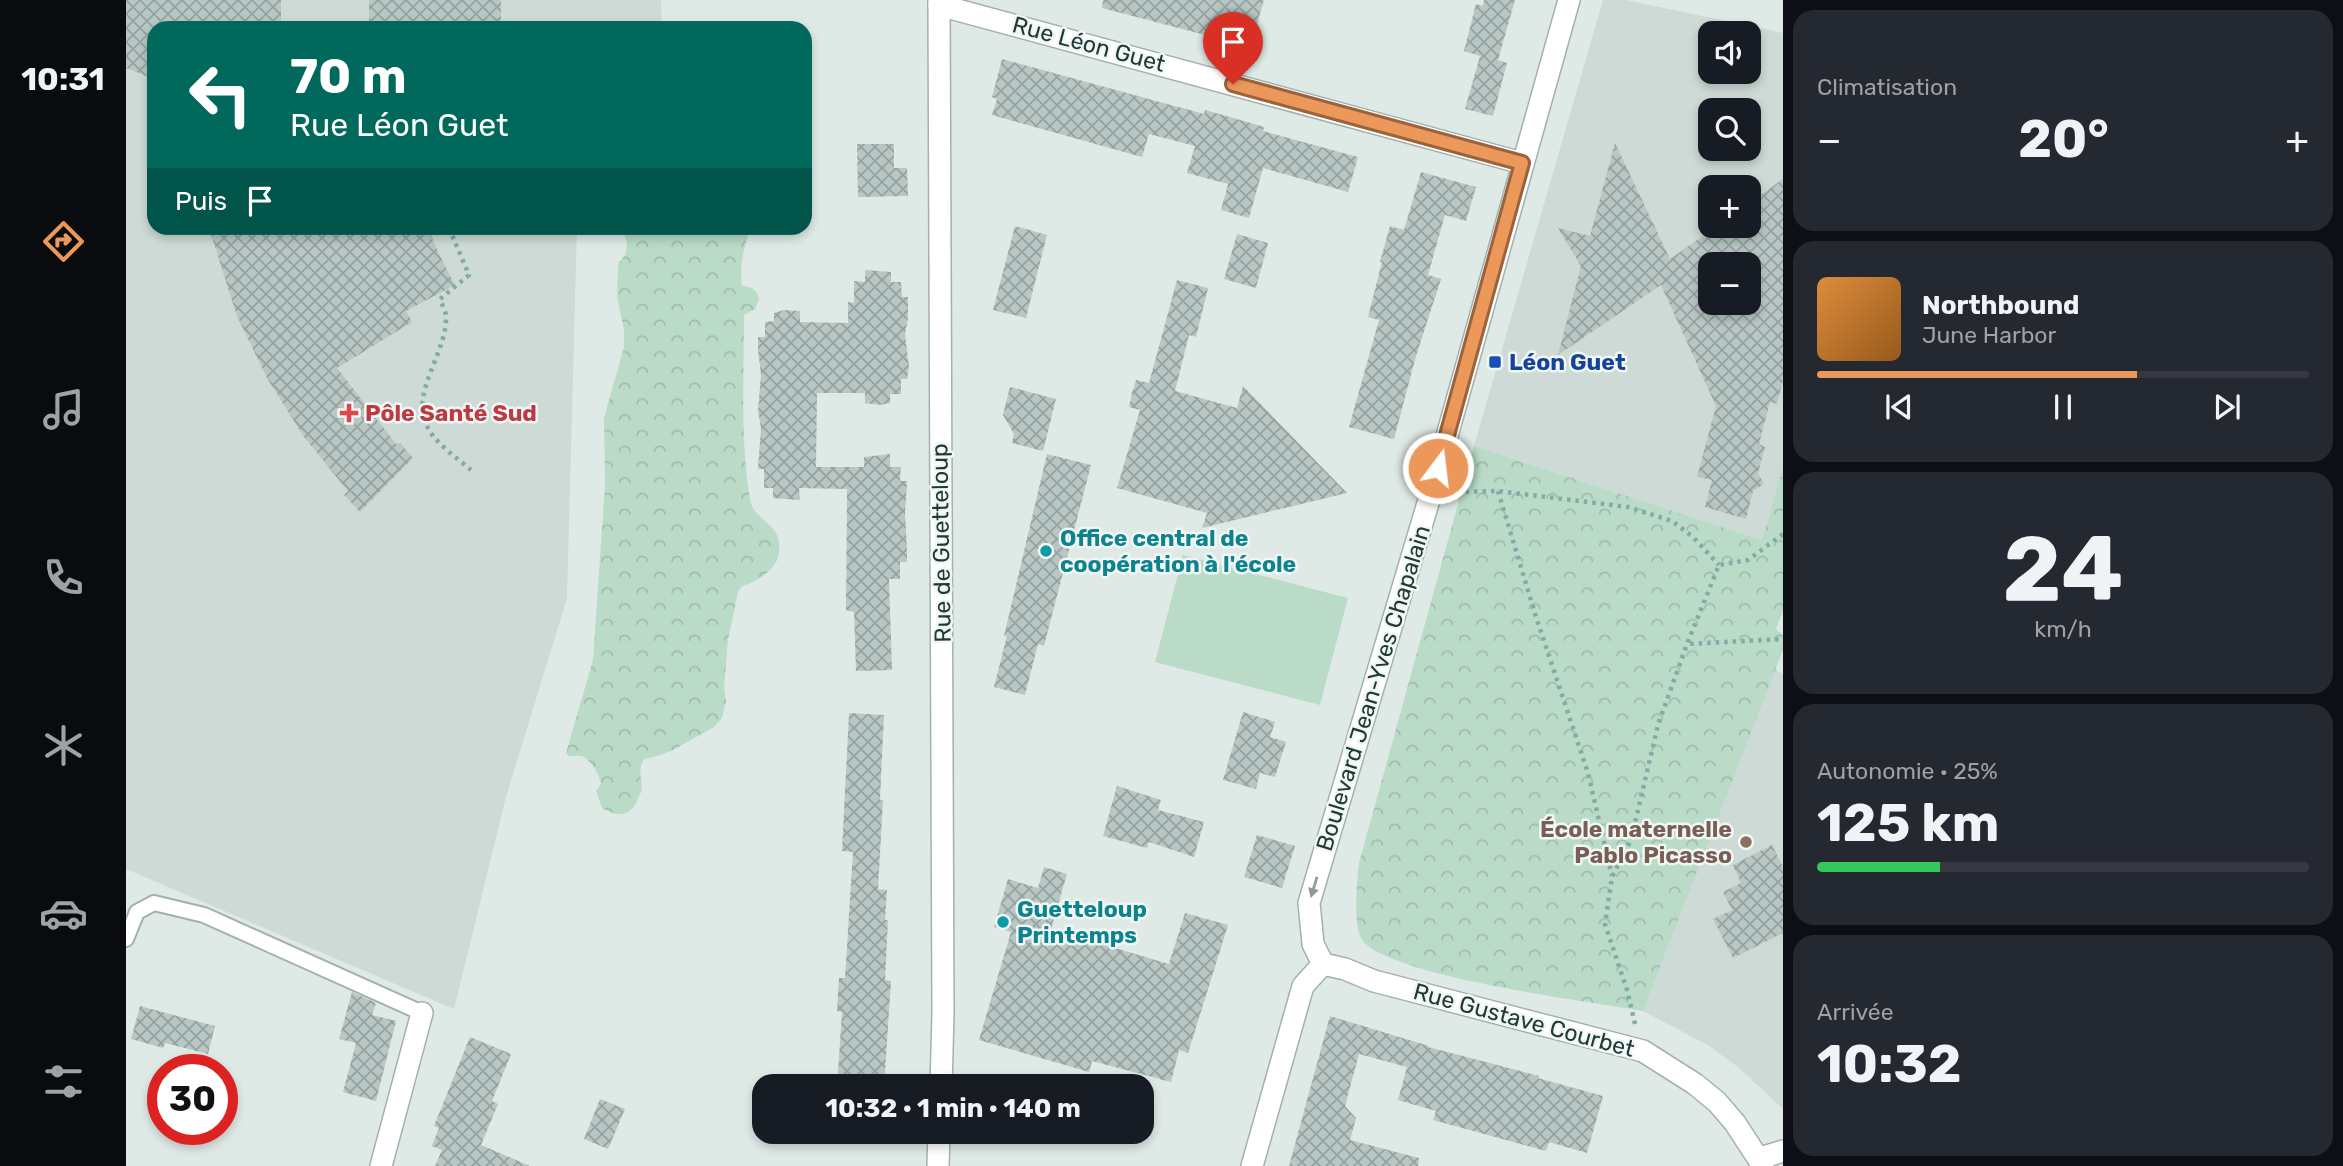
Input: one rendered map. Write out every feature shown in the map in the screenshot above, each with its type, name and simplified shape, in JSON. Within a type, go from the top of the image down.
[{"type":"street","name":"Boulevard Jean-Yves Chapalain","points":[[1323,964],[1313,944],[1309,903],[1431,493],[1569,0]]},
{"type":"street","name":"Rue Léon Guet","points":[[939,3],[1522,163]]},
{"type":"street","name":"Rue de Guetteloup","points":[[939,3],[941,1074]]},
{"type":"street","name":"Rue Gustave Courbet","points":[[1323,964],[1345,969],[1374,981],[1643,1051],[1717,1101],[1762,1162]]},
{"type":"street","points":[[1252,1166],[1303,986],[1323,964]]},
{"type":"street","points":[[381,1166],[422,1013]]},
{"type":"street","points":[[938,1166],[939,1144]]},
{"type":"street","points":[[1762,1162],[1783,1151]]},
{"type":"lane","points":[[126,939],[136,912],[155,903],[204,915],[422,1013]]},
{"type":"path","points":[[452,235],[470,275],[440,299],[446,314],[439,352],[420,405],[426,426],[443,447],[471,470]]},
{"type":"path","points":[[1498,491],[1536,617],[1588,773],[1612,877]]},
{"type":"path","points":[[1431,493],[1498,491],[1628,507],[1672,521],[1693,537],[1719,565]]},
{"type":"path","points":[[1719,565],[1748,560],[1783,534]]},
{"type":"path","points":[[1643,1051],[1627,990],[1605,925],[1612,877],[1631,841],[1658,725],[1719,565]]},
{"type":"path","points":[[1687,644],[1783,639]]},
{"type":"shaded area","name":"Pôle Santé Sud","points":[[126,0],[661,0],[662,21],[147,21],[147,235],[577,235],[567,598],[506,797],[454,1009],[126,869]]},
{"type":"shaded area","points":[[1603,0],[1626,0],[1726,21],[1698,21],[1698,84],[1761,84],[1761,28],[1783,33],[1783,466],[1762,540],[1474,446]]},
{"type":"shaded area","name":"École maternelle Pablo Picasso","points":[[1775,669],[1783,674],[1783,1109],[1738,1067],[1706,1044],[1643,1011]]},
{"type":"green space","points":[[625,235],[748,235],[741,272],[742,286],[754,289],[759,300],[755,309],[744,315],[743,407],[747,476],[752,507],[777,534],[779,552],[770,570],[754,582],[742,586],[738,592],[728,640],[724,689],[726,701],[722,718],[714,727],[673,750],[644,759],[640,770],[641,793],[633,808],[621,814],[602,808],[596,791],[601,784],[592,765],[582,756],[569,756],[566,753],[593,660],[605,485],[604,418],[624,347],[624,330],[617,296],[618,264],[625,255],[627,245]]},
{"type":"green space","points":[[1474,446],[1762,540],[1783,466],[1783,611],[1776,629],[1783,635],[1783,650],[1643,1011],[1538,994],[1447,975],[1377,952],[1361,938],[1356,901],[1359,863]]},
{"type":"green space","points":[[1183,555],[1348,598],[1320,705],[1155,662]]},
{"type":"building","points":[[126,0],[281,0],[281,21],[147,21],[147,76],[126,68]]},
{"type":"building","points":[[369,0],[501,0],[501,21],[369,21]]},
{"type":"building","points":[[1103,0],[1264,0],[1252,41],[1210,30],[1209,36],[1102,8]]},
{"type":"building","points":[[1484,0],[1515,0],[1498,60],[1507,63],[1493,116],[1465,109],[1480,56],[1464,51],[1476,4],[1483,6]]},
{"type":"building","points":[[1002,59],[1204,114],[1205,110],[1264,127],[1263,131],[1358,157],[1348,192],[1263,168],[1249,218],[1221,210],[1228,184],[1187,173],[1195,146],[1149,134],[1142,157],[992,115],[997,99],[992,97]]},
{"type":"building","points":[[1615,143],[1670,259],[1700,238],[1761,238],[1761,195],[1783,179],[1783,380],[1777,404],[1770,402],[1759,444],[1765,447],[1758,473],[1764,484],[1753,491],[1746,519],[1705,507],[1712,480],[1697,477],[1716,406],[1661,285],[1558,355],[1581,266],[1558,228],[1590,236]]},
{"type":"building","points":[[857,144],[894,144],[894,168],[907,168],[908,196],[858,197]]},
{"type":"building","points":[[1421,172],[1476,187],[1466,221],[1445,215],[1428,275],[1441,279],[1416,356],[1394,439],[1349,427],[1379,320],[1368,317],[1390,226],[1404,230]]},
{"type":"building","points":[[1015,226],[1047,235],[1026,318],[993,310]]},
{"type":"building","points":[[1237,234],[1268,243],[1256,288],[1224,279]]},
{"type":"building","points":[[211,235],[431,235],[455,285],[406,311],[412,322],[337,368],[396,444],[400,443],[413,458],[360,512],[344,495],[348,491],[304,437],[267,378],[237,316]]},
{"type":"building","points":[[865,270],[891,272],[891,282],[901,282],[902,297],[908,297],[905,334],[909,367],[907,379],[901,379],[901,394],[890,394],[890,403],[880,405],[865,403],[865,393],[817,393],[816,467],[864,467],[864,457],[890,454],[890,467],[901,467],[900,481],[907,481],[907,562],[900,562],[900,579],[889,579],[892,670],[856,671],[854,612],[846,610],[847,489],[799,488],[800,500],[773,498],[773,488],[764,488],[764,469],[758,469],[761,375],[758,337],[765,337],[765,322],[774,321],[774,313],[784,310],[800,311],[800,322],[848,323],[848,302],[854,303],[854,281],[865,282]]},
{"type":"building","points":[[1177,280],[1208,288],[1196,337],[1189,335],[1175,391],[1237,408],[1243,386],[1347,493],[1202,528],[1207,513],[1117,488],[1140,410],[1129,407],[1132,393],[1136,380],[1149,383]]},
{"type":"building","points":[[1010,387],[1056,399],[1043,451],[1012,443],[1014,434],[1003,415]]},
{"type":"building","name":"Office central de coopération à l'école","points":[[1047,454],[1091,465],[1044,646],[1038,644],[1025,695],[994,687]]},
{"type":"building","points":[[1243,712],[1275,722],[1270,737],[1286,742],[1275,777],[1260,773],[1256,789],[1223,780]]},
{"type":"building","points":[[849,713],[884,715],[878,889],[887,890],[885,980],[891,981],[885,1074],[838,1074],[842,1012],[837,1011],[839,978],[845,978],[853,852],[842,851]]},
{"type":"building","points":[[1117,786],[1161,800],[1158,810],[1204,822],[1194,857],[1149,842],[1147,848],[1103,836]]},
{"type":"building","points":[[1257,835],[1295,846],[1282,888],[1244,877]]},
{"type":"building","points":[[1772,845],[1783,867],[1783,933],[1733,958],[1713,919],[1732,910],[1723,892],[1741,883],[1733,865]]},
{"type":"building","points":[[1044,867],[1067,874],[1051,929],[1169,964],[1185,913],[1228,925],[1188,1053],[1179,1050],[1171,1082],[1154,1077],[1154,1074],[1141,1074],[1092,1061],[1089,1072],[979,1040],[1011,932],[994,927],[1008,879],[1038,888]]},
{"type":"building","points":[[352,992],[376,1003],[372,1015],[396,1021],[376,1101],[343,1092],[356,1043],[339,1039]]},
{"type":"building","points":[[140,1006],[215,1026],[208,1054],[165,1043],[163,1048],[131,1039]]},
{"type":"building","points":[[1330,1016],[1428,1047],[1603,1096],[1587,1153],[1549,1142],[1546,1151],[1433,1120],[1436,1111],[1398,1100],[1407,1067],[1359,1054],[1345,1106],[1356,1118],[1350,1140],[1419,1158],[1418,1166],[1289,1166]]},
{"type":"building","points":[[470,1037],[511,1054],[492,1101],[498,1104],[481,1145],[530,1166],[435,1166],[442,1150],[432,1146],[439,1128],[434,1126]]},
{"type":"building","points":[[600,1099],[625,1109],[608,1149],[584,1139]]},
{"type":"place","name":"Léon Guet","points":[[1495,362]]},
{"type":"place","name":"Pôle Santé Sud","points":[[349,413]]},
{"type":"place","name":"Office central de coopération à l'école","points":[[1046,551]]},
{"type":"place","name":"École maternelle Pablo Picasso","points":[[1746,842]]},
{"type":"place","name":"Guetteloup Printemps","points":[[1003,922]]},
{"type":"route","points":[[1233,84],[1522,163],[1438,468]]}]
